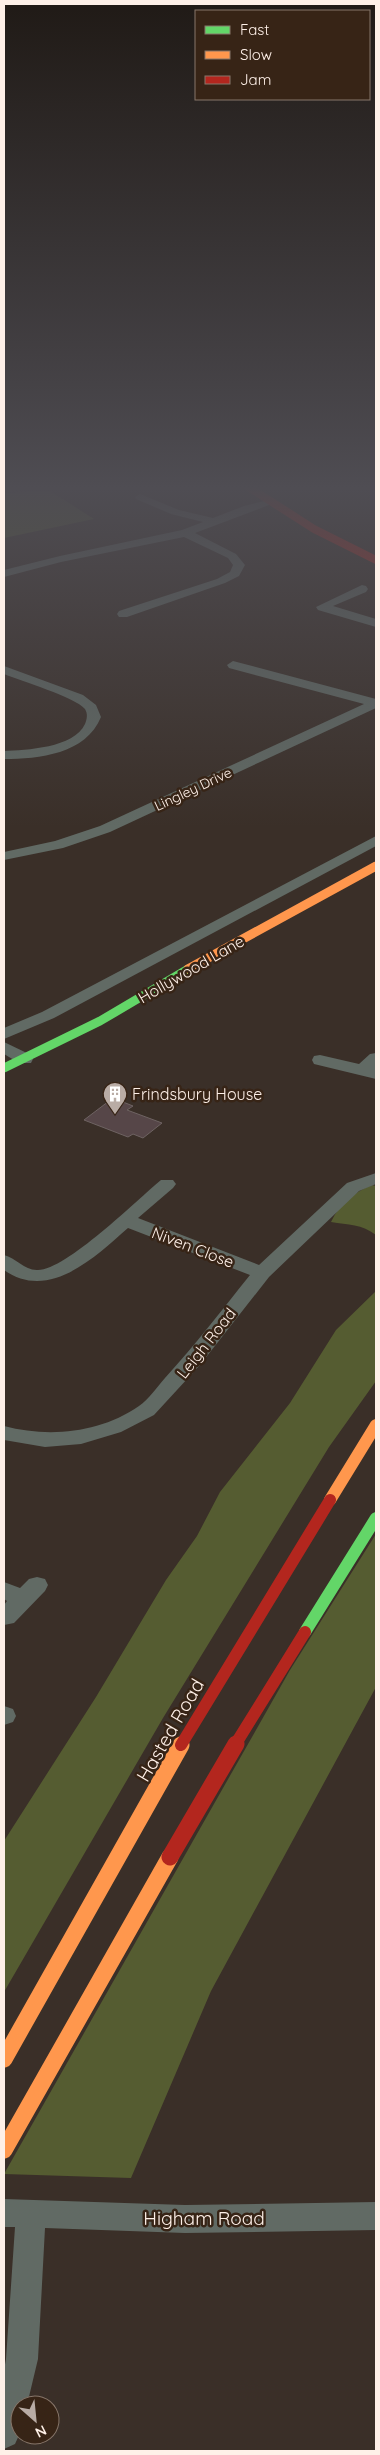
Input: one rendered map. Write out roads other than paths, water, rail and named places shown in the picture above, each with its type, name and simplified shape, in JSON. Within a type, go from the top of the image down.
[{"type":"main road","name":"Hollywood Lane","points":[[4,1068],[100,1021],[256,930],[376,866]]},
{"type":"main road","name":"Hasted Road","points":[[4,2058],[205,1703],[376,1425]]},
{"type":"main road","points":[[4,2150],[221,1767],[376,1518]]},
{"type":"street","points":[[123,614],[169,599]]},
{"type":"street","points":[[341,599],[322,607],[376,623]]},
{"type":"street","points":[[233,665],[376,703]]},
{"type":"street","points":[[4,670],[78,698],[90,708],[94,717],[87,732],[66,744],[35,753],[4,755]]},
{"type":"street","name":"Lingley Drive","points":[[4,856],[58,845],[105,829],[376,703]]},
{"type":"street","name":"Hollywood Lane","points":[[4,1034],[48,1016],[376,840]]},
{"type":"street","points":[[4,1047],[25,1059]]},
{"type":"street","points":[[320,1060],[370,1072],[376,1058]]},
{"type":"street","name":"Leigh Road","points":[[4,1433],[17,1437],[45,1440],[81,1437],[114,1427],[148,1410],[193,1360],[262,1273],[353,1187],[376,1178]]},
{"type":"street","name":"Niven Close","points":[[4,1261],[32,1276],[45,1277],[72,1263],[167,1184]]},
{"type":"street","name":"Niven Close","points":[[125,1220],[262,1273]]},
{"type":"street","points":[[6,1617],[21,1591]]},
{"type":"street","points":[[4,2433],[22,2359],[16,2213]]},
{"type":"street","name":"Higham Road","points":[[16,2213],[185,2220],[376,2216]]},
{"type":"place","name":"Frindsbury House","points":[[115,1115]]}]
